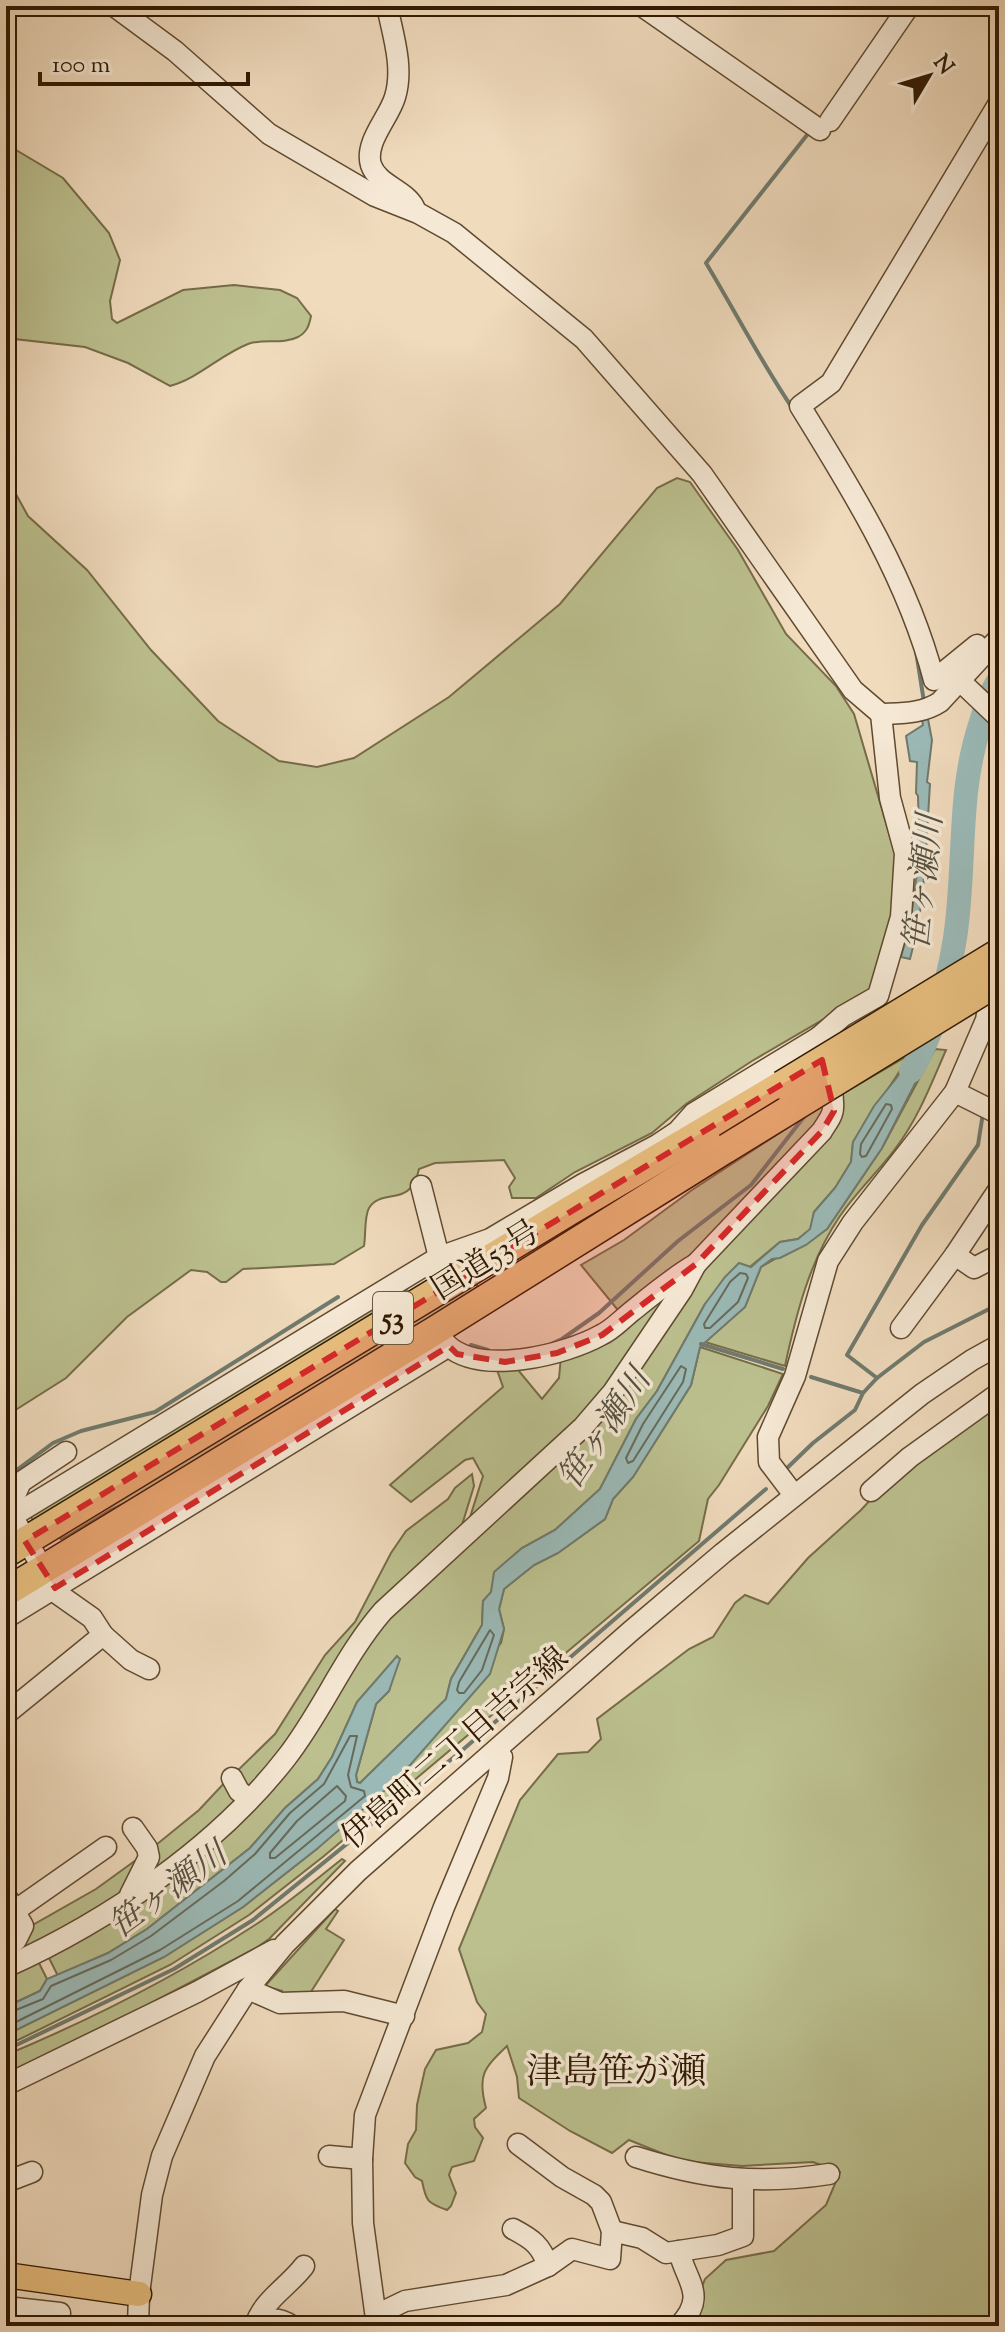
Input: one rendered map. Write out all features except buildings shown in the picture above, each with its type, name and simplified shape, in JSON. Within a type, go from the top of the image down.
[{"type":"highway","name":"国道53号","points":[[12,1532],[426,1298],[999,953]]},
{"type":"highway","name":"国道53号","points":[[6,1592],[48,1579],[442,1338],[727,1148],[999,981]]},
{"type":"main road","points":[[6,2275],[139,2294]]},
{"type":"street","points":[[12,1532],[411,1274],[439,1257],[490,1239],[657,1145],[678,1131],[694,1113],[819,1037],[843,1016],[878,996],[901,917],[905,853],[890,798],[881,714],[853,690],[702,474],[584,339],[454,233],[418,213],[375,196],[269,134],[175,51],[114,6]]},
{"type":"street","points":[[387,6],[399,78],[395,99],[369,151],[378,176],[410,198],[418,213]]},
{"type":"street","points":[[642,6],[820,126],[909,6]]},
{"type":"street","points":[[999,103],[831,383],[800,406],[875,532],[906,598],[934,680],[981,642],[999,637]]},
{"type":"street","points":[[881,714],[926,709],[962,684],[999,637]]},
{"type":"street","points":[[962,684],[999,718]]},
{"type":"street","points":[[794,1495],[769,1462],[768,1437],[795,1376],[828,1261],[853,1222],[955,1092],[992,1015],[999,944]]},
{"type":"street","points":[[442,1338],[457,1354],[505,1362],[557,1353],[602,1335],[670,1280],[696,1264],[822,1131],[834,1111],[819,1037]]},
{"type":"street","points":[[955,1092],[990,1109]]},
{"type":"street","points":[[421,1186],[439,1257]]},
{"type":"street","points":[[901,1328],[999,1189]]},
{"type":"street","points":[[955,1255],[974,1268],[999,1255]]},
{"type":"street","points":[[6,1967],[35,1954],[130,1899],[208,1838],[249,1799],[288,1756],[364,1632],[583,1427],[613,1392],[696,1264]]},
{"type":"street","points":[[411,1274],[426,1298]]},
{"type":"street","name":"伊島町二丁目吉宗線","points":[[138,2326],[139,2294],[152,2195],[162,2156],[205,2056],[248,1989],[285,1944],[338,1889],[631,1631],[794,1495],[922,1394],[999,1345]]},
{"type":"street","points":[[871,1491],[910,1457],[999,1393]]},
{"type":"street","points":[[66,1452],[21,1482],[15,1495],[12,1532],[48,1579],[92,1618],[103,1635],[131,1660],[149,1669]]},
{"type":"street","points":[[6,1618],[48,1579]]},
{"type":"street","points":[[6,1714],[103,1635]]},
{"type":"street","points":[[496,1750],[502,1757],[498,1778],[444,1907],[365,2115],[363,2223],[377,2320],[405,2301],[506,2285],[548,2266],[572,2249],[610,2259],[612,2231],[601,2202],[518,2144]]},
{"type":"street","points":[[232,1778],[239,1791],[249,1799]]},
{"type":"street","points":[[130,1899],[149,1857],[147,1848],[133,1828]]},
{"type":"street","points":[[6,1947],[16,1940],[23,1926],[11,1903],[106,1847]]},
{"type":"street","points":[[6,2085],[197,1992],[285,1944]]},
{"type":"street","points":[[248,1989],[280,2003],[344,2001],[404,2016]]},
{"type":"street","points":[[329,2156],[362,2159]]},
{"type":"street","points":[[636,2157],[677,2170],[743,2181],[794,2180],[829,2174]]},
{"type":"street","points":[[6,2182],[32,2172]]},
{"type":"street","points":[[612,2231],[642,2238],[666,2253],[718,2245],[743,2236],[743,2181]]},
{"type":"street","points":[[513,2229],[534,2240],[543,2250],[548,2266]]},
{"type":"street","points":[[679,2251],[683,2268],[694,2285],[694,2298],[685,2320],[679,2326]]},
{"type":"street","points":[[255,2326],[259,2311],[292,2282],[304,2266]]},
{"type":"street","points":[[6,2307],[53,2320],[63,2284]]},
{"type":"street","points":[[255,2326],[267,2320],[280,2319],[292,2326]]},
{"type":"highlighted area","points":[[822,1060],[834,1111],[822,1131],[696,1264],[602,1335],[557,1353],[505,1362],[457,1354],[449,1346],[55,1588],[25,1541]]},
{"type":"green space","points":[[6,144],[63,178],[109,233],[120,260],[110,301],[112,319],[117,323],[183,290],[234,285],[280,290],[297,298],[311,316],[307,328],[292,339],[248,344],[190,378],[170,386],[128,363],[85,347],[6,338]]},
{"type":"green space","points":[[6,476],[28,516],[87,570],[151,650],[218,721],[279,761],[317,767],[354,758],[449,697],[560,604],[657,488],[677,478],[690,482],[738,550],[786,634],[836,686],[854,714],[896,857],[897,915],[881,981],[860,998],[686,1104],[652,1133],[575,1172],[536,1198],[512,1198],[509,1187],[515,1178],[504,1160],[435,1163],[419,1169],[410,1189],[381,1199],[369,1208],[364,1246],[334,1264],[243,1269],[226,1282],[207,1272],[191,1270],[127,1317],[66,1378],[6,1416]]},
{"type":"green space","points":[[935,1049],[946,1050],[911,1126],[846,1207],[820,1251],[799,1307],[785,1366],[705,1342],[745,1307],[761,1267],[827,1229],[882,1148]]},
{"type":"green space","points":[[911,1054],[853,1142],[851,1162],[835,1188],[814,1212],[811,1229],[798,1239],[780,1242],[705,1304],[657,1391],[636,1419],[600,1489],[555,1530],[522,1548],[495,1572],[491,1593],[483,1601],[482,1625],[451,1679],[446,1699],[360,1783],[357,1782],[356,1775],[376,1704],[389,1691],[397,1657],[357,1702],[332,1757],[318,1779],[285,1808],[250,1848],[147,1929],[108,1953],[58,1976],[46,1952],[266,1788],[367,1634],[587,1429],[686,1290],[842,1094]]},
{"type":"green space","points":[[824,1104],[826,1112],[693,1260],[622,1315],[581,1265],[624,1240],[692,1190]]},
{"type":"green space","points":[[473,1278],[480,1291],[168,1483],[110,1510],[61,1539],[58,1537]]},
{"type":"green space","points":[[672,1285],[678,1289],[609,1389],[466,1530],[483,1476],[473,1458],[465,1460],[411,1502],[390,1485],[503,1387],[496,1367],[514,1365],[542,1399],[559,1378],[561,1356]]},
{"type":"green space","points":[[408,1286],[404,1299],[37,1520],[30,1516]]},
{"type":"green space","points":[[700,1347],[783,1374],[768,1406],[708,1499],[699,1541],[324,1856],[249,1915],[170,1965],[6,2046],[6,2035],[164,1957],[243,1907],[318,1848],[501,1643],[504,1629],[499,1609],[504,1589],[534,1565],[558,1553],[605,1519],[613,1499],[633,1477],[691,1385]]},
{"type":"green space","points":[[999,1398],[999,2326],[684,2326],[705,2279],[726,2260],[774,2251],[826,2205],[840,2172],[813,2162],[742,2166],[681,2161],[629,2140],[612,2153],[570,2131],[519,2098],[517,2077],[507,2046],[484,2073],[482,2087],[486,2108],[474,2119],[475,2127],[483,2138],[474,2161],[452,2167],[449,2175],[456,2193],[447,2210],[431,2203],[422,2181],[405,2163],[408,2144],[416,2130],[417,2105],[425,2069],[436,2050],[468,2043],[482,2032],[486,2014],[477,2002],[459,1949],[520,1800],[558,1754],[588,1752],[601,1739],[597,1719],[689,1649],[713,1637],[735,1603],[745,1595],[768,1604],[808,1558],[884,1485]]},
{"type":"green space","points":[[472,1474],[474,1486],[458,1538],[420,1574],[285,1754],[249,1795],[234,1774],[275,1734],[325,1655],[355,1622],[406,1531],[448,1499],[455,1488]]},
{"type":"green space","points":[[228,1779],[244,1800],[134,1890],[151,1849],[199,1810]]},
{"type":"green space","points":[[143,1855],[126,1894],[6,1964],[31,1926],[96,1889]]},
{"type":"green space","points":[[342,1859],[345,1861],[269,1939],[256,1948],[6,2079],[6,2055],[70,2027],[195,1962],[266,1918]]},
{"type":"green space","points":[[335,1909],[338,1911],[326,1929],[344,1940],[307,1998],[280,1996],[282,1991],[265,1986]]},
{"type":"green space","points":[[36,1957],[47,1979],[40,1991],[6,2007],[6,1971]]},
{"type":"water","points":[[928,719],[932,740],[927,782],[930,784],[924,873],[910,959],[901,957],[914,898],[918,858],[918,796],[917,762],[910,761],[906,736],[923,725],[922,720]]},
{"type":"water","points":[[940,1035],[882,1148],[827,1229],[806,1245],[761,1267],[745,1307],[700,1347],[691,1385],[633,1477],[613,1499],[605,1519],[558,1553],[534,1565],[504,1589],[499,1609],[504,1629],[490,1674],[397,1780],[243,1907],[164,1957],[6,2035],[6,2007],[40,1991],[47,1979],[108,1953],[147,1929],[250,1848],[285,1808],[318,1779],[332,1757],[357,1702],[397,1656],[400,1659],[389,1691],[376,1704],[356,1775],[357,1782],[360,1783],[446,1699],[451,1679],[482,1625],[483,1601],[491,1592],[494,1572],[522,1548],[555,1530],[600,1489],[636,1419],[657,1391],[705,1304],[725,1277],[739,1263],[751,1267],[780,1242],[798,1239],[810,1229],[814,1212],[835,1188],[851,1162],[853,1142],[874,1106],[911,1054]]},
{"type":"waterway","points":[[793,409],[706,263],[811,130]]},
{"type":"waterway","points":[[916,651],[924,702]]},
{"type":"waterway","name":"笹ヶ瀬川","points":[[911,1071],[933,1024],[948,972],[958,911],[968,777],[984,713],[999,680]]},
{"type":"waterway","points":[[985,1101],[999,1092]]},
{"type":"waterway","points":[[551,1344],[599,1313],[678,1241],[751,1185],[807,1113]]},
{"type":"waterway","points":[[877,1378],[847,1355],[922,1225],[978,1145],[983,1113]]},
{"type":"waterway","points":[[6,1489],[14,1472],[53,1443],[81,1431],[155,1412],[338,1297]]},
{"type":"waterway","points":[[786,1469],[855,1410],[863,1393],[877,1378],[924,1342],[999,1304]]},
{"type":"waterway","points":[[701,1344],[783,1369]]},
{"type":"waterway","points":[[471,1345],[488,1350]]},
{"type":"waterway","points":[[811,1377],[863,1393]]},
{"type":"waterway","points":[[6,2050],[174,1969],[253,1920],[459,1753],[766,1489]]},
{"type":"district","name":"津島笹が瀬","points":[[616,2070]]}]
